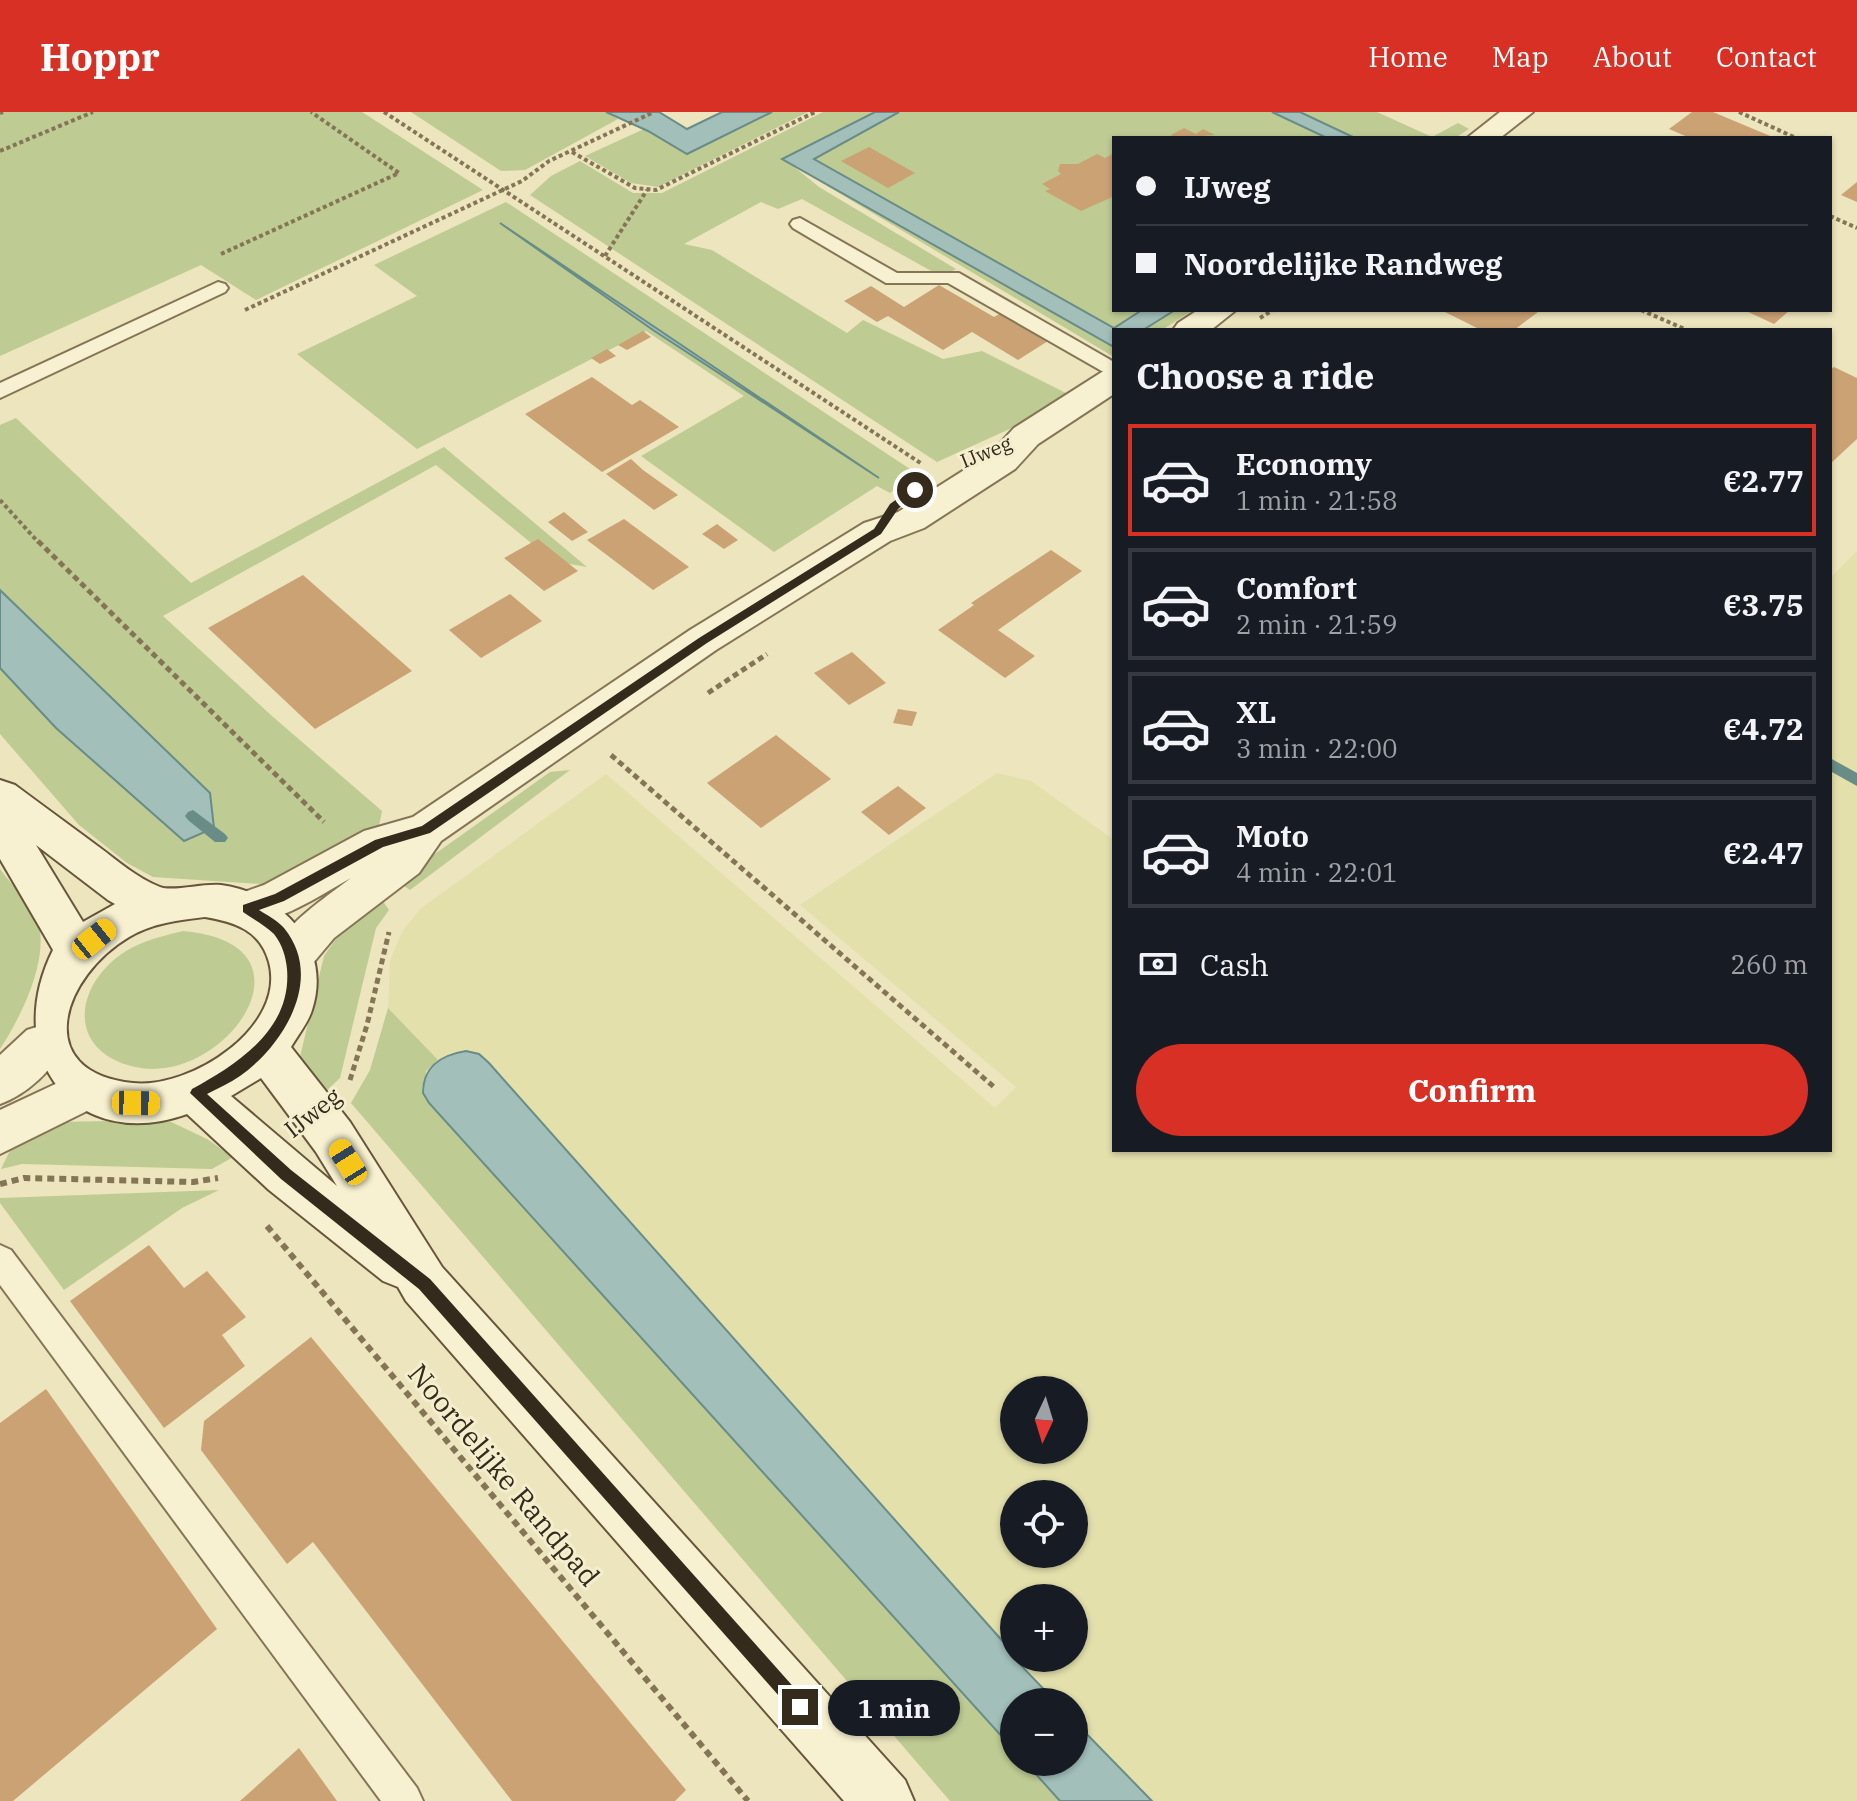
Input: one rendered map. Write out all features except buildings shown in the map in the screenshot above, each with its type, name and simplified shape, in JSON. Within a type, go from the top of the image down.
[{"type":"main road","points":[[1484,136],[1519,112]]},
{"type":"main road","points":[[1192,328],[1217,312]]},
{"type":"main road","name":"IJweg","points":[[292,956],[319,926],[404,861],[426,830],[703,640],[877,532],[911,520],[992,468],[1026,436],[1112,380]]},
{"type":"main road","name":"IJweg","points":[[877,532],[894,506],[937,473],[981,450],[1026,436]]},
{"type":"main road","points":[[0,796],[123,888],[157,905]]},
{"type":"main road","points":[[0,822],[25,868],[66,928],[76,953]]},
{"type":"main road","name":"IJweg","points":[[248,908],[279,897],[383,879]]},
{"type":"main road","points":[[205,900],[248,908],[279,931],[292,956],[295,985],[285,1016],[264,1047],[234,1073],[196,1093],[156,1103],[116,1103],[81,1092],[57,1072],[43,1044],[43,1012],[55,980],[76,953],[111,925],[157,905],[205,900]]},
{"type":"main road","points":[[0,1084],[43,1044]]},
{"type":"main road","points":[[264,1047],[315,1113],[424,1284],[884,1801]]},
{"type":"main road","points":[[0,1133],[81,1092]]},
{"type":"main road","points":[[196,1093],[262,1152],[424,1284]]},
{"type":"lane","points":[[800,224],[893,279],[952,277],[1112,370]]},
{"type":"lane","points":[[0,391],[218,288]]},
{"type":"lane","points":[[0,1260],[404,1801]]},
{"type":"path","points":[[0,151],[93,112]]},
{"type":"path","points":[[214,257],[399,173],[311,112]]},
{"type":"path","points":[[384,112],[937,473]]},
{"type":"path","points":[[261,304],[522,181],[549,161],[654,112]]},
{"type":"path","points":[[571,151],[626,184],[647,190],[665,187],[815,112]]},
{"type":"path","points":[[1739,112],[1792,136]]},
{"type":"path","points":[[605,256],[647,190]]},
{"type":"path","points":[[1832,217],[1857,228]]},
{"type":"path","points":[[1646,312],[1682,328]]},
{"type":"path","points":[[0,500],[41,545],[383,879]]},
{"type":"path","points":[[575,728],[994,1087]]},
{"type":"path","name":"IJweg","points":[[315,1113],[349,1084],[366,1039],[376,981],[396,915],[383,879]]},
{"type":"path","name":"IJweg","points":[[0,1184],[24,1178],[193,1182],[225,1177],[262,1152]]},
{"type":"path","name":"Noordelijke Randpad","points":[[261,1220],[748,1801]]},
{"type":"shaded area","points":[[1857,551],[1857,1801],[1152,1801],[1088,1735],[1088,1688],[1044,1688],[1029,1672],[1088,1672],[1088,1584],[1000,1584],[1000,1638],[489,1063],[450,1053],[438,1060],[388,1008],[390,961],[402,932],[420,909],[606,774],[995,1108],[1016,1087],[800,905],[997,773],[1031,781],[1112,839],[1112,1152],[1832,1152],[1832,576]]},
{"type":"green space","points":[[0,112],[362,112],[483,190],[256,300],[201,265],[0,356]]},
{"type":"green space","points":[[411,112],[606,112],[618,119],[525,170],[501,171]]},
{"type":"green space","points":[[772,112],[808,112],[658,187],[631,183],[585,156],[644,129],[687,154]]},
{"type":"green space","points":[[823,112],[1377,112],[1430,136],[1112,136],[1112,312],[1190,312],[1165,328],[1112,328],[1112,356],[792,165],[819,187],[956,269],[942,277],[802,199],[778,209],[761,202],[684,244],[712,250],[847,333],[863,320],[943,359],[982,351],[1068,394],[1014,427],[937,462],[530,195],[551,176],[580,161],[633,193],[662,193]]},
{"type":"green space","points":[[1458,123],[1469,129],[1458,136],[1434,136]]},
{"type":"green space","points":[[506,202],[916,473],[890,493],[877,486],[774,552],[641,456],[744,396],[646,331],[417,449],[297,354],[417,296],[374,265]]},
{"type":"green space","points":[[16,418],[191,583],[444,447],[587,567],[553,561],[436,465],[163,616],[382,811],[378,831],[287,878],[261,884],[153,877],[127,863],[79,825],[0,734],[0,668],[56,728],[210,793],[0,590],[0,425]]},
{"type":"green space","points":[[570,770],[410,890],[397,881],[550,772]]},
{"type":"green space","points":[[0,869],[35,914],[40,929],[40,947],[38,965],[25,1002],[0,1049]]},
{"type":"green space","points":[[380,897],[389,910],[376,928],[340,1078],[322,1095],[299,1061],[324,956],[349,920]]},
{"type":"green space","points":[[183,931],[226,941],[248,960],[254,985],[246,1011],[227,1036],[201,1056],[169,1067],[135,1067],[112,1059],[97,1047],[88,1032],[85,1015],[96,981],[126,951],[147,941]]},
{"type":"green space","points":[[388,1008],[438,1060],[426,1071],[429,1103],[1000,1735],[1000,1776],[1038,1776],[1060,1801],[950,1801],[351,1103],[370,1070]]},
{"type":"green space","points":[[167,1120],[207,1139],[233,1157],[212,1169],[22,1164],[1,1169],[16,1138],[55,1122]]},
{"type":"green space","points":[[219,1190],[182,1208],[64,1290],[0,1203],[0,1198]]},
{"type":"water","points":[[606,112],[659,112],[687,129],[722,112],[772,112],[687,154],[648,131]]},
{"type":"water","points":[[875,112],[899,112],[814,159],[1114,328],[1112,346],[782,159]]},
{"type":"water","points":[[1272,112],[1300,112],[1351,136],[1323,136]]},
{"type":"water","points":[[500,223],[879,478],[653,330]]},
{"type":"water","points":[[1139,312],[1172,312],[1146,328],[1114,328]]},
{"type":"water","points":[[0,590],[210,793],[214,828],[184,841],[56,728],[0,668]]},
{"type":"water","points":[[466,1051],[479,1054],[489,1063],[1000,1638],[1000,1672],[1027,1672],[1043,1688],[1000,1688],[1000,1735],[429,1103],[423,1093],[426,1076],[435,1063],[449,1055]]},
{"type":"water","points":[[1088,1735],[1152,1801],[1060,1801],[1038,1776],[1088,1776]]},
{"type":"waterway","points":[[1832,765],[1857,780]]},
{"type":"waterway","points":[[193,816],[220,838]]},
{"type":"route","points":[[800,1707],[424,1284],[286,1175],[196,1093],[234,1073],[264,1047],[285,1016],[295,985],[292,956],[279,931],[248,908],[279,897],[379,843],[426,830],[703,640],[877,532],[894,506],[915,490]]}]
